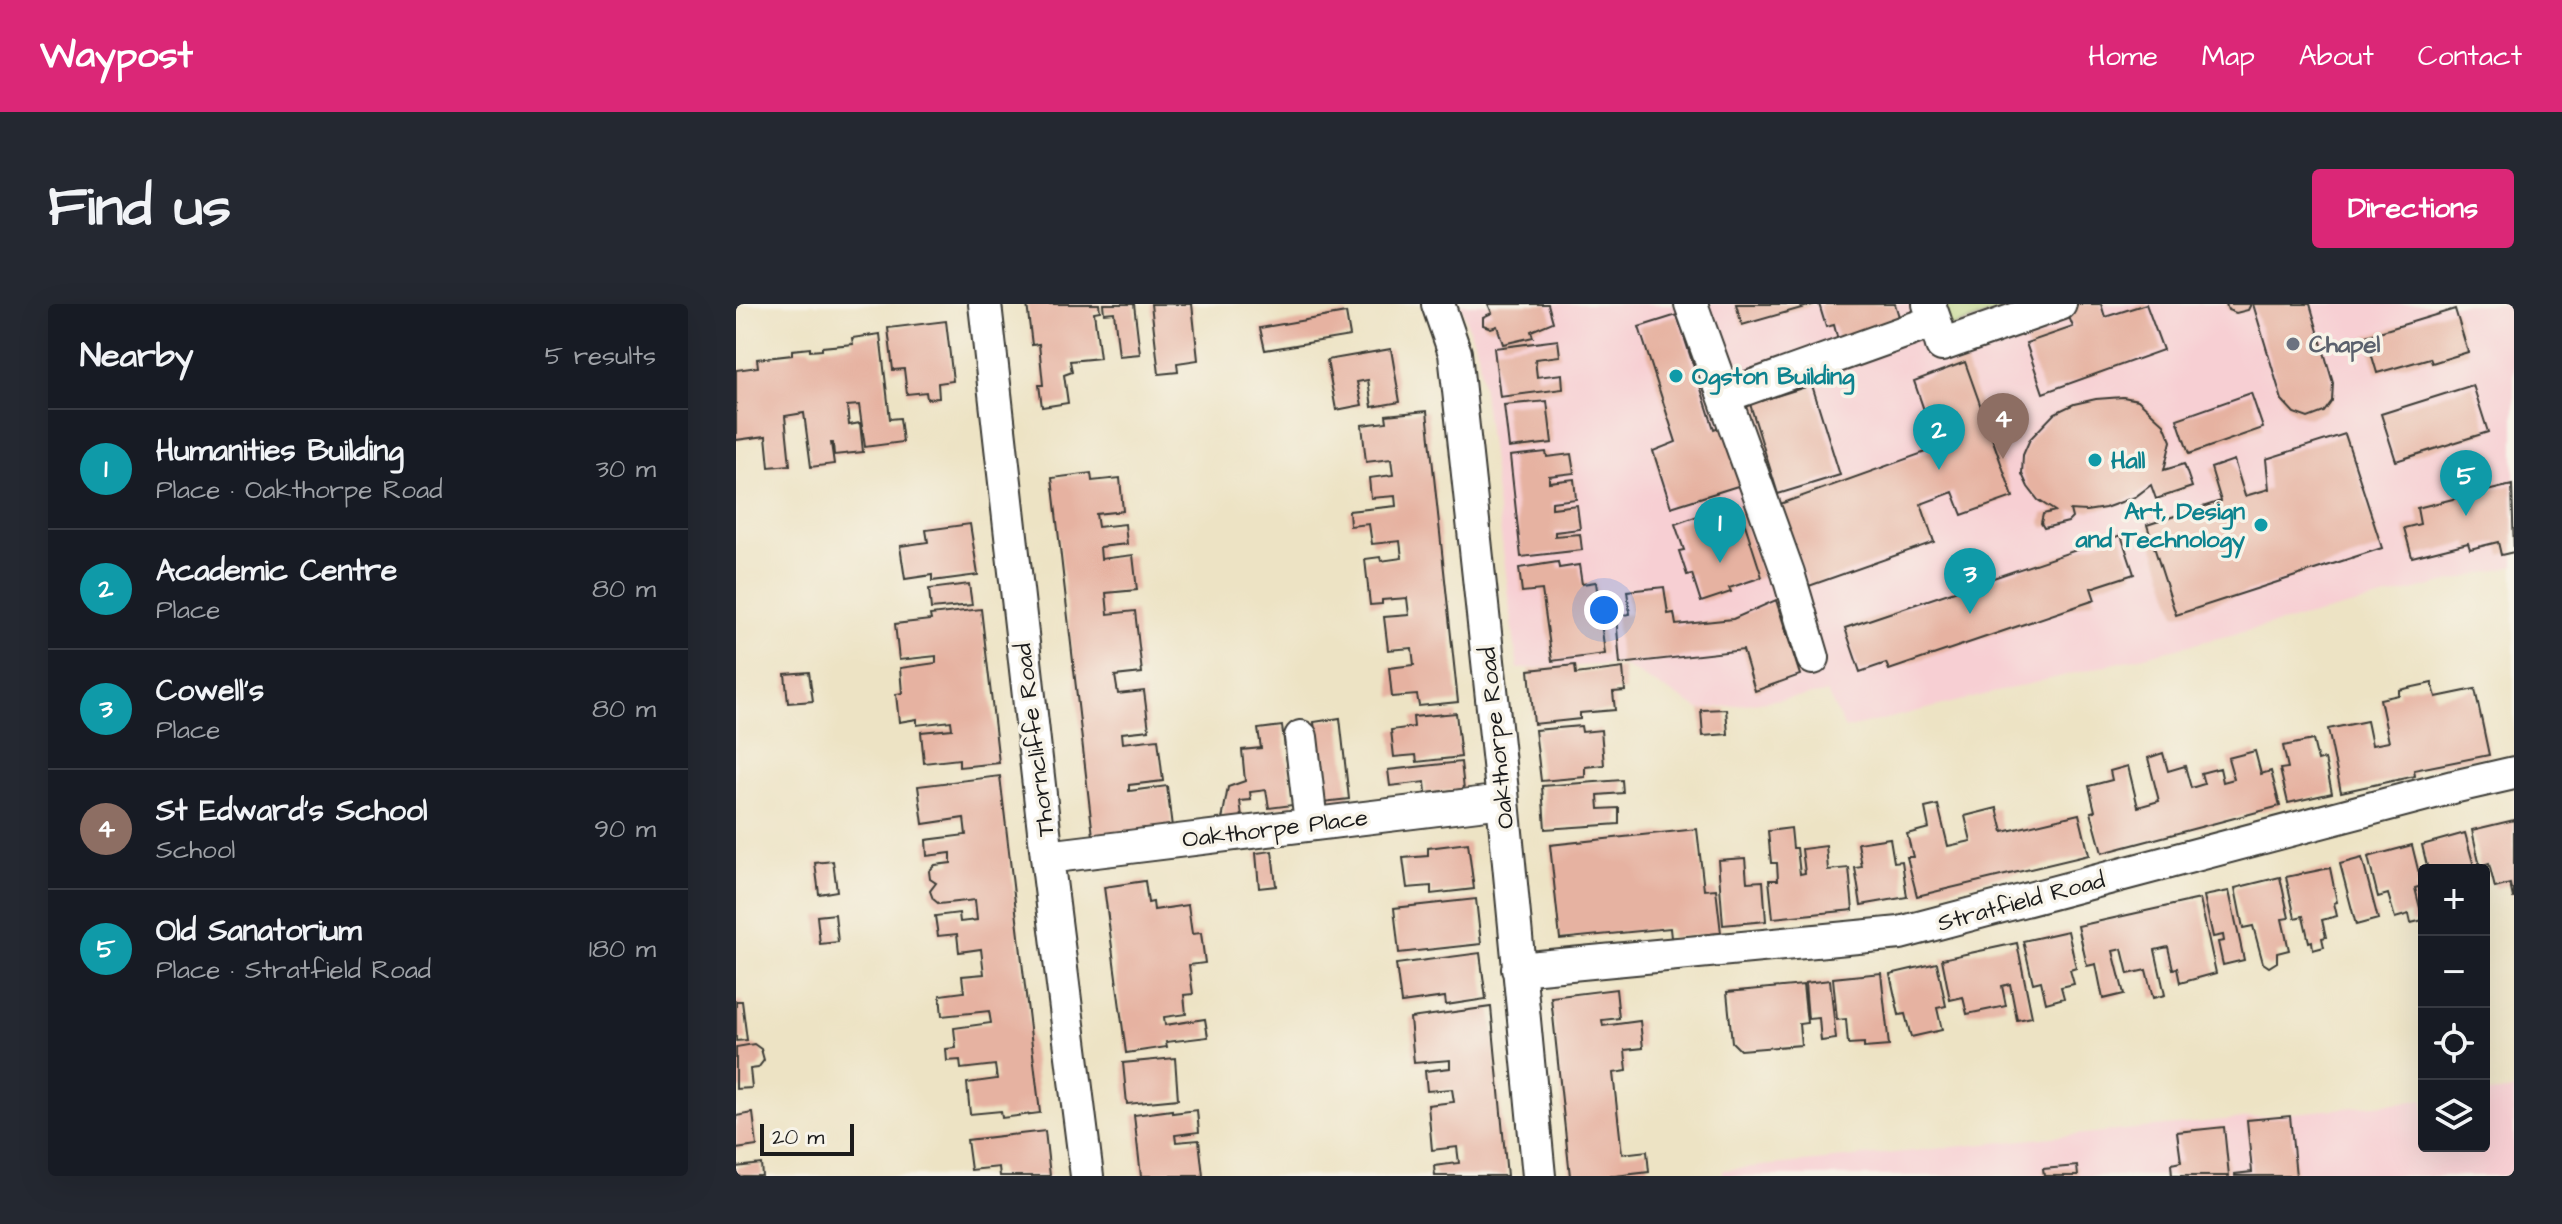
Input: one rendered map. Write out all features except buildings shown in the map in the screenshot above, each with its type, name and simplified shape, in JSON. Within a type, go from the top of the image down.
[{"type":"street","name":"Thorncliffe Road","points":[[985,304],[1047,857],[1087,1176]]},
{"type":"street","name":"Oakthorpe Road","points":[[1438,304],[1455,353],[1539,1176]]},
{"type":"street","points":[[1691,304],[1788,573],[1813,658]]},
{"type":"street","points":[[1725,396],[1932,313],[1942,345],[2060,304]]},
{"type":"street","points":[[1301,737],[1311,823]]},
{"type":"street","name":"Stratfield Road","points":[[1518,969],[1900,933],[2514,773]]},
{"type":"street","name":"Oakthorpe Place","points":[[1047,857],[1503,801]]},
{"type":"shaded area","points":[[1460,304],[2514,304],[2514,566],[1845,729],[1827,693],[1701,710],[1620,664],[1518,669],[1478,352]]},
{"type":"shaded area","points":[[2514,1090],[2514,1176],[1723,1176],[1723,1170],[2418,1101],[2418,1152],[2490,1152],[2490,1093]]},
{"type":"green space","points":[[1941,304],[2021,304],[1949,328]]},
{"type":"place","name":"Chapel","points":[[2293,344]]},
{"type":"place","name":"Ogston Building","points":[[1676,376]]},
{"type":"place","name":"St Edward's School","points":[[2003,459]]},
{"type":"place","name":"Hall","points":[[2095,460]]},
{"type":"place","name":"Academic Centre","points":[[1939,470]]},
{"type":"place","name":"Old Sanatorium","points":[[2466,516]]},
{"type":"place","name":"Art, Design and Technology","points":[[2261,525]]},
{"type":"place","name":"Humanities Building","points":[[1720,563]]},
{"type":"place","name":"Cowell's","points":[[1970,614]]}]
